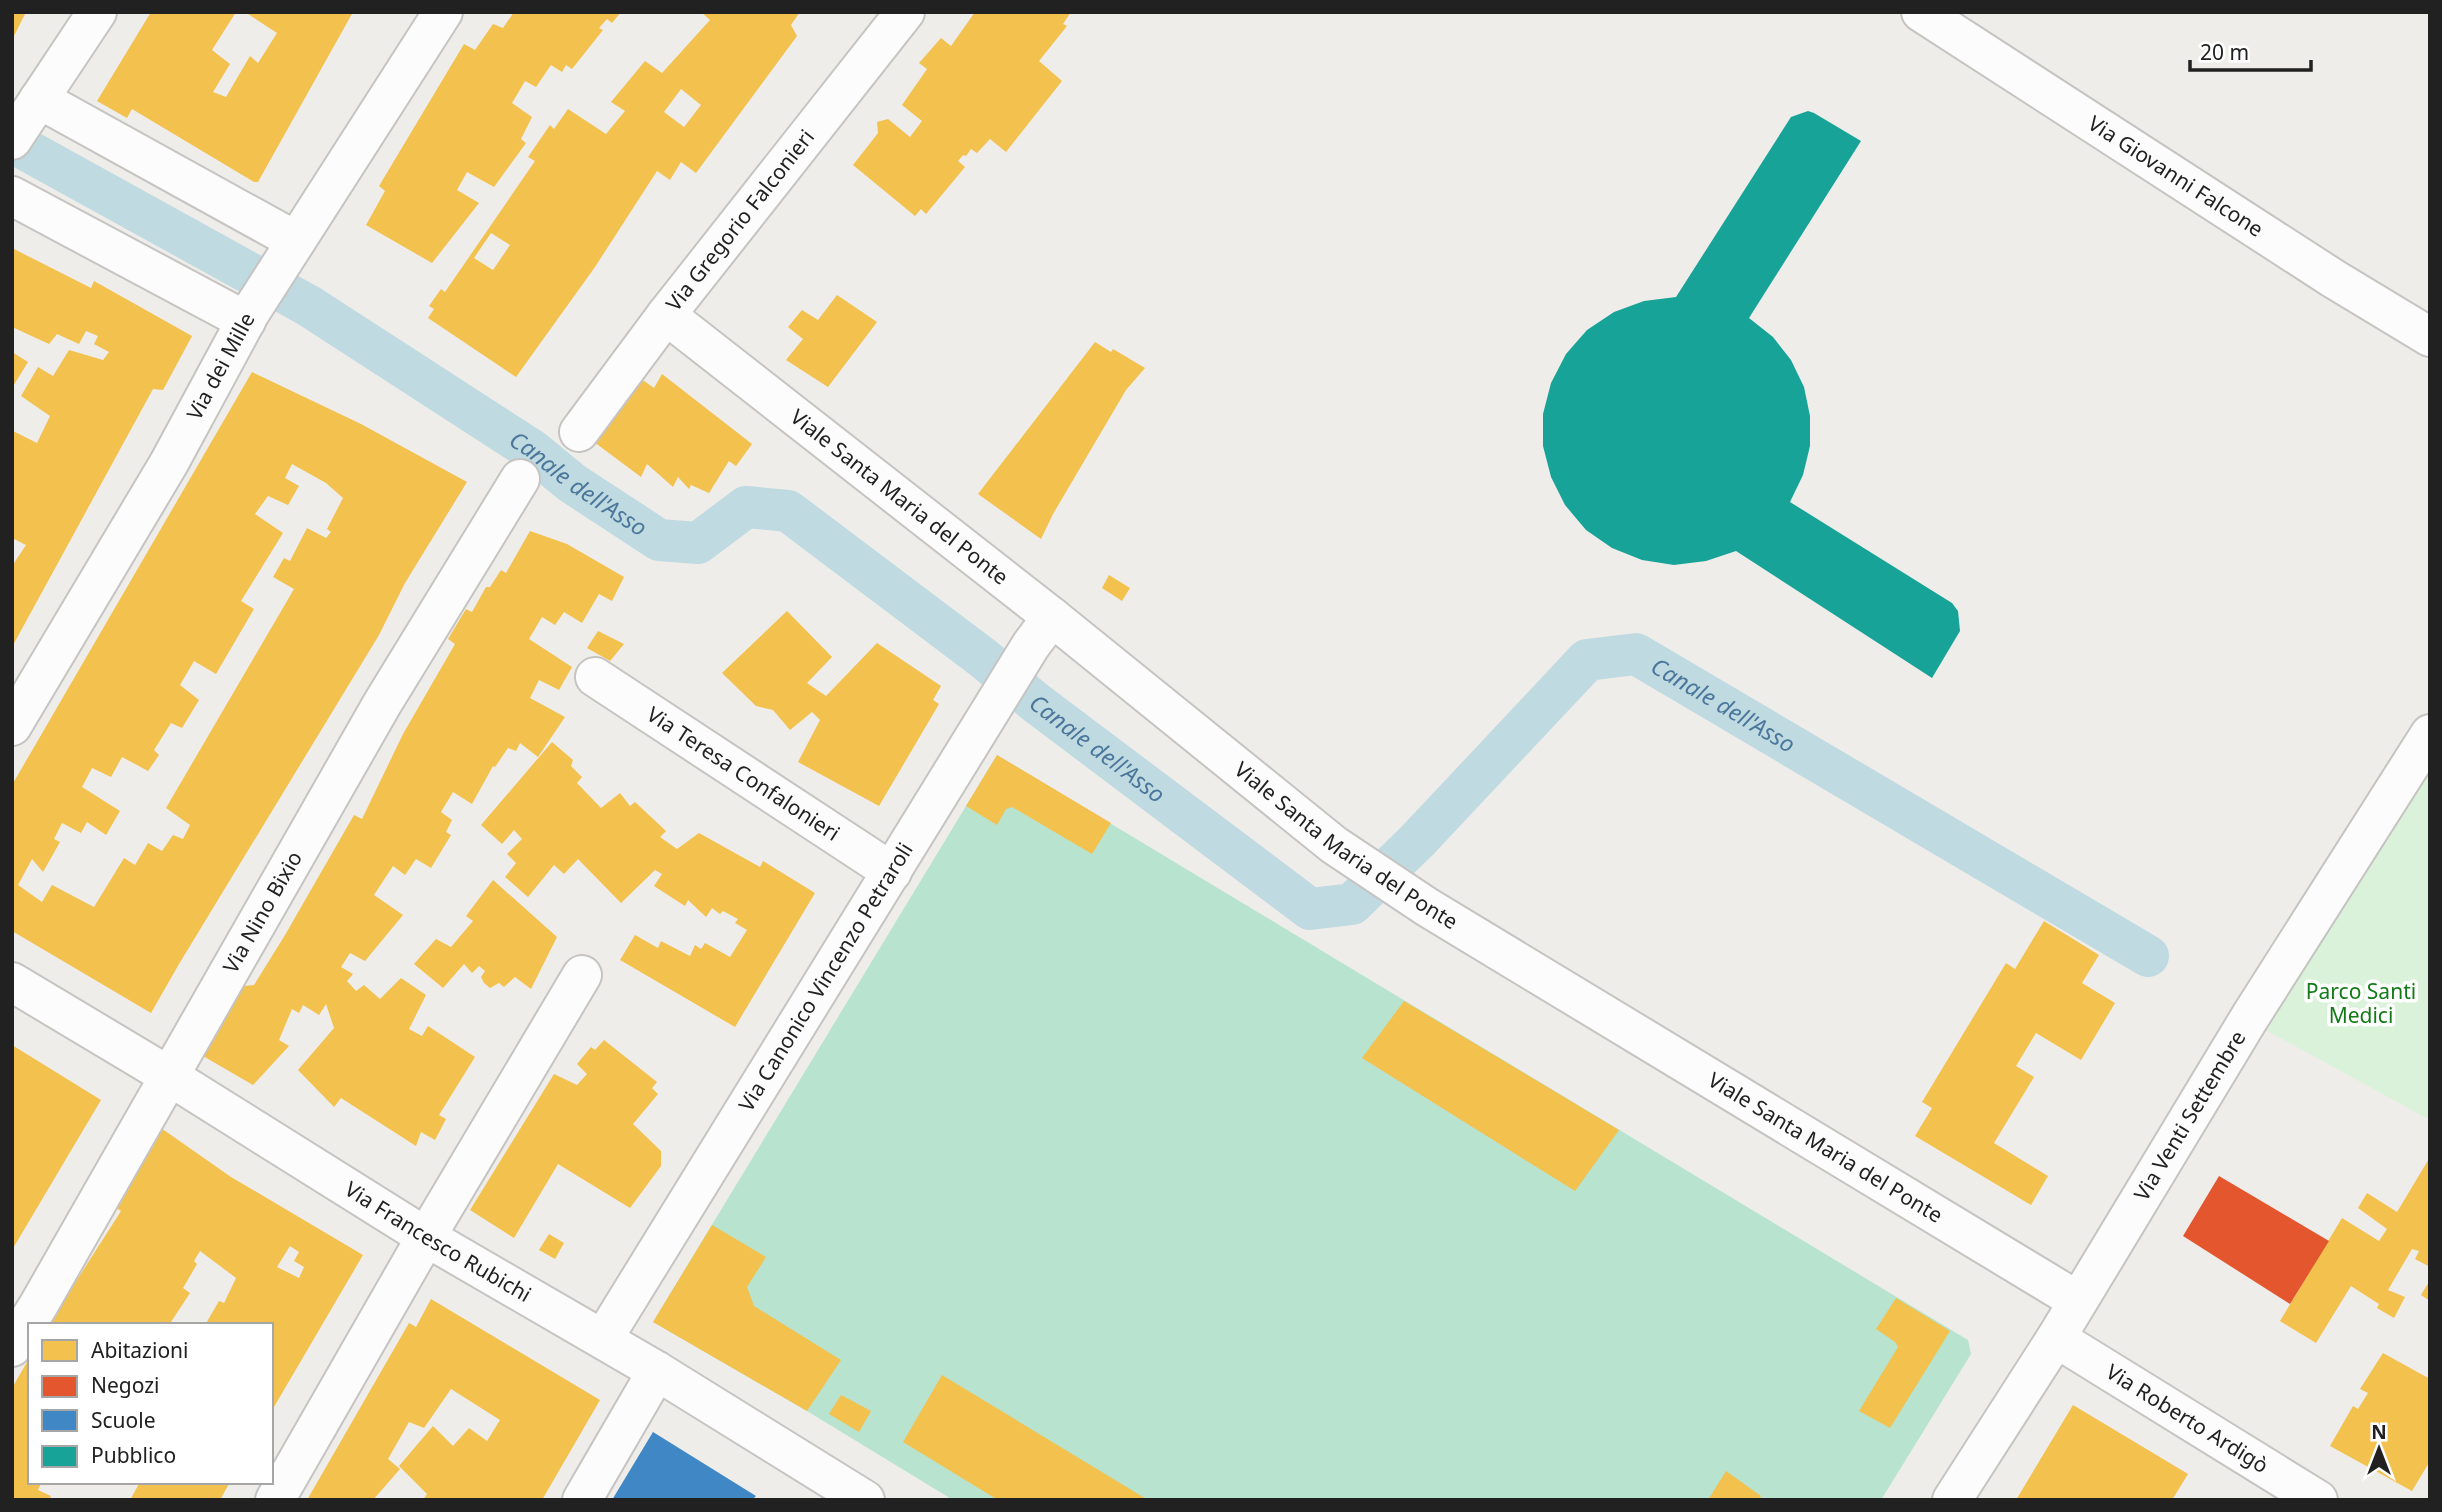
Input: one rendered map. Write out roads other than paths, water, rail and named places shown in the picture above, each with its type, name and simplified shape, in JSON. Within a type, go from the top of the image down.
[{"type":"street","points":[[97,12],[26,118],[291,248]]},
{"type":"street","name":"Via dei Mille","points":[[12,726],[169,463],[248,317],[443,12]]},
{"type":"street","name":"Via Gregorio Falconieri","points":[[579,432],[666,315],[905,12]]},
{"type":"street","name":"Via Giovanni Falcone","points":[[1921,12],[2334,279],[2430,337]]},
{"type":"street","points":[[12,196],[248,317]]},
{"type":"street","name":"Viale Santa Maria del Ponte","points":[[666,315],[1042,631],[1334,845],[1427,907],[2078,1301]]},
{"type":"street","name":"Via Nino Bixio","points":[[12,1347],[382,704],[520,479]]},
{"type":"street","name":"Via Canonico Vincenzo Petraroli","points":[[603,1339],[1042,631]]},
{"type":"street","name":"Via Teresa Confalonieri","points":[[595,677],[892,872]]},
{"type":"street","name":"Via Venti Settembre","points":[[1952,1500],[2056,1338],[2250,1017],[2430,734]]},
{"type":"street","points":[[275,1500],[426,1237],[582,975]]},
{"type":"street","name":"Via Francesco Rubichi","points":[[12,982],[169,1076],[426,1237],[657,1371],[865,1500]]},
{"type":"street","name":"Via Roberto Ardigò","points":[[2056,1338],[2318,1500]]},
{"type":"street","points":[[582,1500],[657,1371]]},
{"type":"waterway","name":"Canale dell'Asso","points":[[12,142],[309,306],[533,451],[572,483],[659,540],[698,543],[746,507],[788,511],[983,658],[1035,702],[1310,909],[1352,904],[1417,841],[1587,660],[1636,654],[2148,956]]},
{"type":"park label","name":"Parco Santi Medici","points":[[2361,1004]]}]
